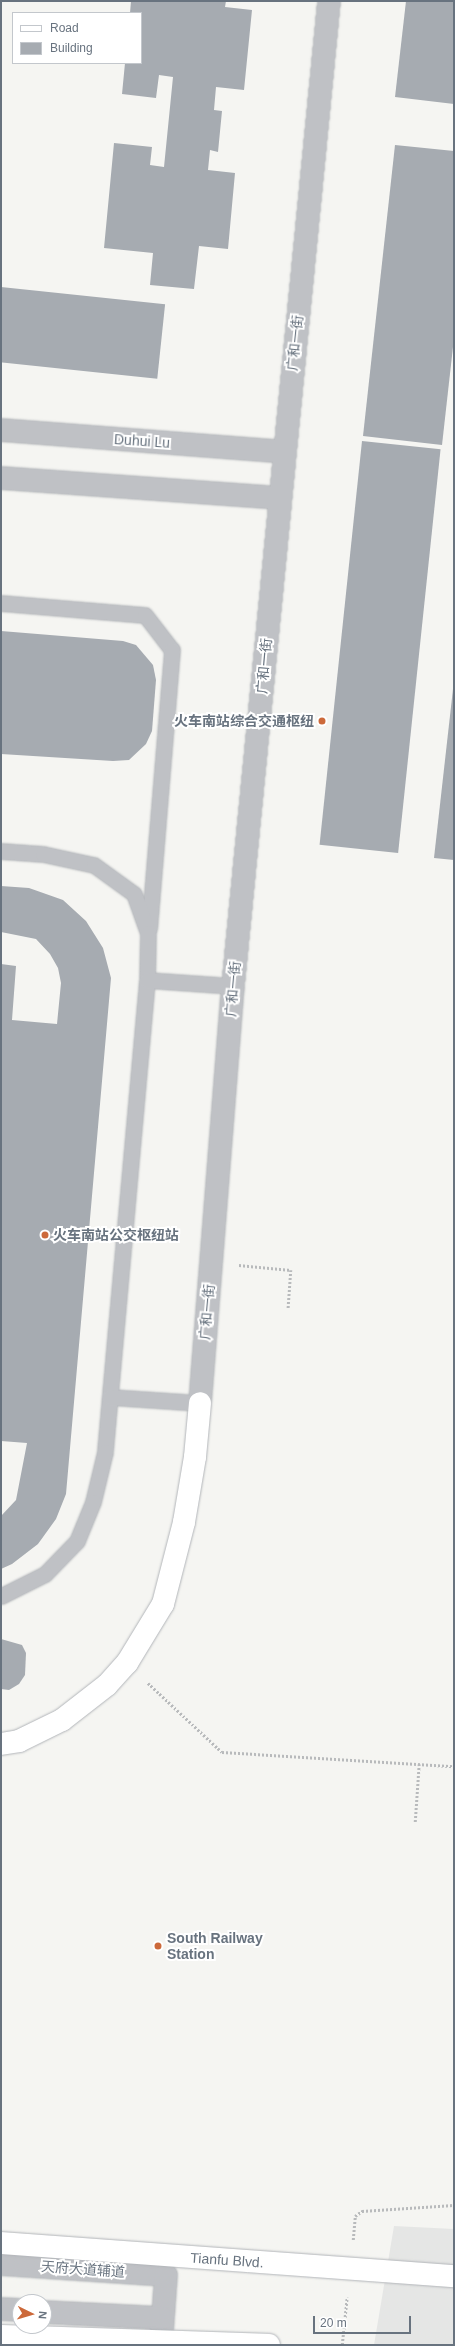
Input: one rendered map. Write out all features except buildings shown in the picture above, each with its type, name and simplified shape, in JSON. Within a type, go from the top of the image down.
[{"type":"main road","points":[[1,1744],[19,1741],[62,1720],[107,1685],[127,1663],[163,1604],[184,1522],[195,1456],[200,1403]]},
{"type":"main road","name":"Tianfu Blvd.","points":[[1,2243],[454,2276]]},
{"type":"main road","points":[[1,2336],[269,2345]]},
{"type":"street","name":"广和一街","points":[[200,1403],[233,986],[329,1]]},
{"type":"street","name":"Duhui Lu","points":[[1,430],[284,452]]},
{"type":"street","points":[[1,478],[280,498]]},
{"type":"street","name":"天府大道辅道","points":[[1,2264],[166,2274],[162,2318]]},
{"type":"street","points":[[1,2309],[12,2310]]},
{"type":"street","points":[[52,2312],[162,2318],[161,2345]]},
{"type":"lane","points":[[1,603],[145,615],[172,650],[148,933],[148,980],[104,1452],[93,1502],[77,1540],[45,1574],[1,1596]]},
{"type":"lane","points":[[1,851],[43,854],[94,865],[134,894],[148,933]]},
{"type":"lane","points":[[148,980],[233,986]]},
{"type":"lane","points":[[110,1397],[200,1403]]},
{"type":"path","points":[[211,1263],[292,1270],[288,1309]]},
{"type":"path","points":[[127,1663],[222,1752],[454,1766]]},
{"type":"path","points":[[415,1822],[419,1764]]},
{"type":"shaded area","points":[[394,2226],[454,2229],[454,2345],[374,2345]]},
{"type":"place","name":"火车南站综合交通枢纽","points":[[322,721]]},
{"type":"place","name":"火车南站公交枢纽站","points":[[45,1235]]},
{"type":"place","name":"South Railway Station","points":[[158,1946]]}]
